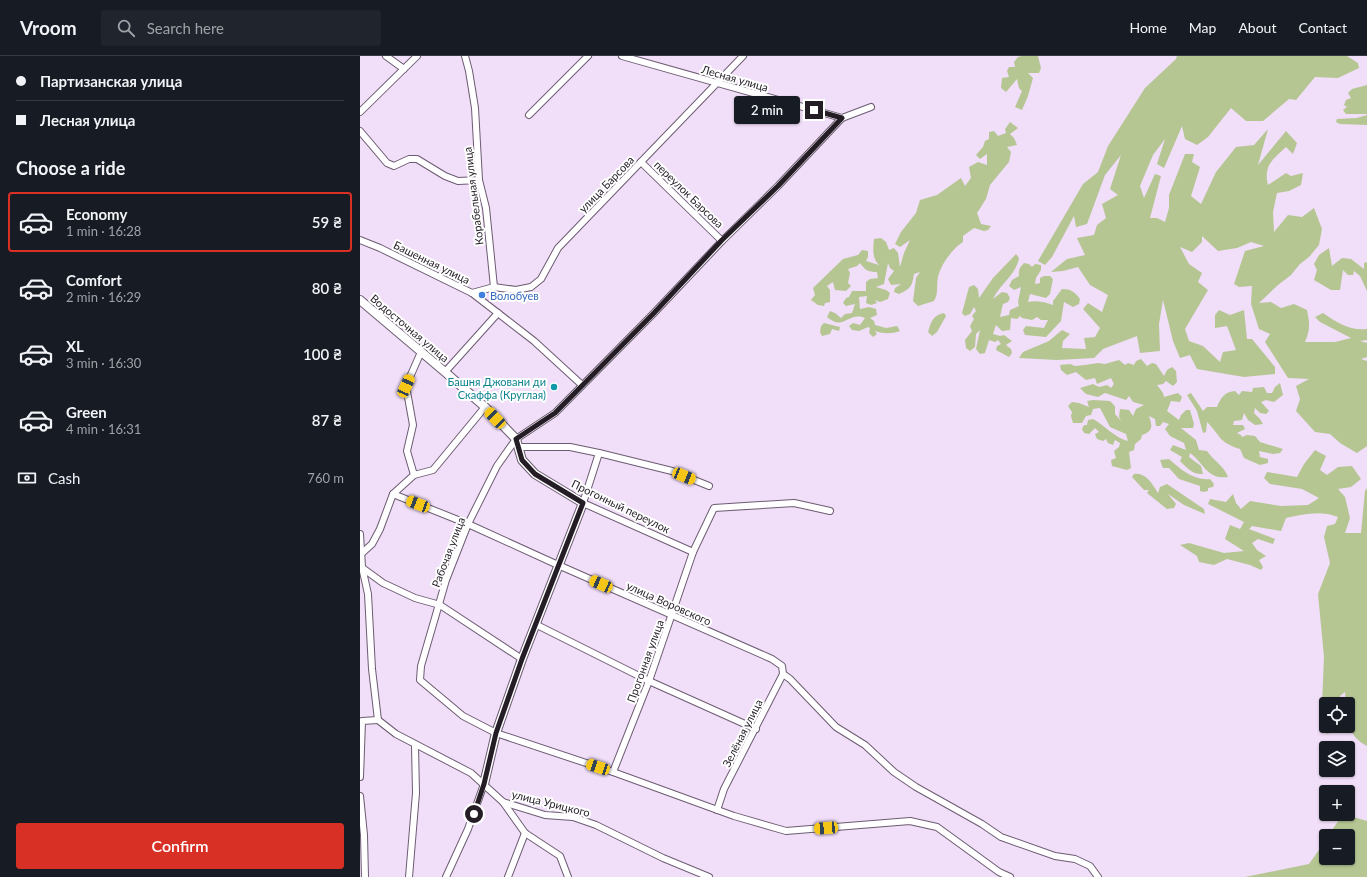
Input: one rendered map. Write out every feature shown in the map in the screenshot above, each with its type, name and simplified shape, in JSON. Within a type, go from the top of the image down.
[{"type":"street","points":[[386,56],[404,69]]},
{"type":"street","points":[[360,112],[417,56]]},
{"type":"street","name":"Корабельная улица","points":[[465,56],[475,108],[479,180],[486,208],[494,287]]},
{"type":"street","points":[[529,115],[588,56]]},
{"type":"street","name":"Лесная улица","points":[[622,56],[842,118]]},
{"type":"street","name":"улица Барсова","points":[[472,293],[494,287],[516,290],[531,287],[536,283],[546,270],[558,248],[743,56]]},
{"type":"street","points":[[517,443],[555,413],[582,386],[654,313],[722,240],[778,186],[842,118],[871,107]]},
{"type":"street","points":[[360,131],[387,163],[394,166],[409,159],[417,159],[445,176],[458,180],[479,180]]},
{"type":"street","name":"переулок Барсова","points":[[642,162],[722,240]]},
{"type":"street","name":"Башенная улица","points":[[360,240],[380,248],[472,293],[534,341],[582,386]]},
{"type":"street","name":"Водосточная улица","points":[[360,300],[485,408],[517,443]]},
{"type":"street","points":[[445,372],[498,313]]},
{"type":"street","points":[[414,475],[407,451],[413,425],[406,386],[421,352]]},
{"type":"street","points":[[361,554],[372,544],[380,529],[393,494],[414,475],[433,470],[485,408]]},
{"type":"street","points":[[517,443],[570,447],[599,452],[672,471],[709,486]]},
{"type":"street","name":"Прогонный переулок","points":[[517,443],[522,460],[535,474],[583,503],[693,552]]},
{"type":"street","name":"Рабочая улица","points":[[496,733],[463,716],[420,680],[421,666],[440,605],[446,580],[468,524],[497,466],[517,443]]},
{"type":"street","points":[[446,877],[468,829],[484,784],[496,733],[535,624],[583,503],[599,452]]},
{"type":"street","name":"улица Воровского","points":[[393,494],[468,524],[772,659],[782,666],[783,674]]},
{"type":"street","name":"Прогонная улица","points":[[613,772],[673,616],[693,552],[714,508],[794,502],[830,511]]},
{"type":"street","points":[[360,534],[361,567],[368,594],[372,669],[378,720],[361,721],[360,777]]},
{"type":"street","points":[[361,567],[383,583],[415,598],[440,605],[522,659]]},
{"type":"street","points":[[535,624],[649,681],[756,729]]},
{"type":"street","points":[[783,674],[790,679],[836,727],[865,745],[894,772],[916,787],[982,824],[1001,837],[1055,856],[1075,859],[1090,866],[1098,877]]},
{"type":"street","name":"Зелёная улица","points":[[718,810],[724,789],[783,674]]},
{"type":"street","name":"улица Урицкого","points":[[378,720],[396,734],[415,745],[471,772],[503,802],[545,815],[573,817],[596,825],[663,858],[709,877]]},
{"type":"street","points":[[496,733],[613,772],[734,816],[786,831],[910,821],[937,827],[999,872],[1010,877]]},
{"type":"street","points":[[409,877],[416,793],[415,745]]},
{"type":"street","points":[[360,796],[364,835],[365,877]]},
{"type":"street","points":[[503,802],[524,833],[560,856],[568,877]]},
{"type":"street","points":[[508,877],[524,833]]},
{"type":"green space","points":[[1038,56],[1041,68],[1039,73],[1028,73],[1033,78],[1022,110],[1015,107],[1022,91],[1019,88],[1017,79],[1006,92],[1001,88],[1002,78],[1009,77],[1007,71],[1009,67],[1015,67],[1014,62],[1018,57]]},
{"type":"green space","points":[[1177,56],[1347,56],[1358,63],[1359,68],[1338,78],[1315,77],[1296,100],[1289,99],[1263,121],[1246,121],[1231,108],[1208,137],[1197,145],[1185,139],[1182,126],[1164,168],[1157,164],[1165,139],[1153,155],[1140,186],[1144,198],[1155,174],[1161,176],[1150,218],[1157,218],[1165,222],[1169,208],[1169,195],[1185,154],[1194,154],[1192,162],[1200,167],[1191,196],[1201,204],[1216,172],[1236,147],[1254,145],[1268,129],[1258,165],[1286,131],[1297,143],[1293,154],[1286,147],[1273,159],[1268,168],[1268,185],[1286,173],[1291,176],[1303,173],[1301,185],[1289,191],[1277,193],[1273,212],[1274,232],[1288,215],[1302,217],[1314,208],[1322,229],[1319,245],[1291,275],[1259,303],[1271,302],[1281,308],[1294,304],[1307,310],[1309,327],[1305,342],[1335,342],[1351,338],[1320,322],[1315,317],[1323,313],[1338,323],[1349,327],[1355,329],[1367,329],[1367,340],[1360,341],[1367,343],[1367,357],[1361,359],[1367,361],[1367,446],[1357,453],[1340,443],[1330,434],[1315,432],[1296,411],[1300,399],[1296,386],[1309,379],[1288,378],[1265,342],[1270,334],[1259,329],[1251,304],[1252,286],[1239,287],[1234,284],[1245,251],[1264,246],[1251,242],[1237,248],[1218,251],[1202,236],[1202,242],[1192,252],[1180,247],[1189,264],[1202,273],[1198,282],[1208,290],[1185,329],[1189,341],[1203,346],[1220,362],[1223,352],[1236,350],[1227,326],[1215,328],[1215,315],[1219,310],[1230,315],[1244,310],[1247,339],[1252,339],[1275,367],[1275,374],[1244,377],[1197,369],[1190,355],[1180,358],[1173,341],[1163,300],[1159,324],[1160,351],[1140,353],[1137,336],[1103,349],[1094,358],[1057,360],[1019,358],[1023,352],[1049,341],[1062,330],[1070,334],[1063,341],[1062,348],[1086,349],[1084,338],[1095,337],[1100,328],[1083,309],[1088,303],[1102,312],[1108,295],[1090,285],[1078,267],[1063,271],[1051,272],[1067,259],[1085,255],[1077,238],[1094,235],[1097,225],[1106,218],[1102,204],[1118,195],[1110,189],[1121,155],[1105,175],[1087,224],[1076,227],[1074,216],[1052,257],[1045,265],[1038,261],[1083,184],[1098,172],[1108,146],[1145,88],[1176,59]]},
{"type":"green space","points":[[1367,85],[1367,114],[1346,114],[1343,110],[1347,107],[1344,105],[1346,100],[1351,98],[1348,93],[1352,89]]},
{"type":"green space","points":[[1367,115],[1367,125],[1340,124],[1336,122],[1337,119],[1357,118]]},
{"type":"green space","points":[[1010,122],[1018,128],[1010,134],[1014,138],[1017,145],[1007,147],[1011,152],[1009,162],[990,185],[986,199],[977,213],[981,224],[991,226],[988,230],[984,231],[974,228],[963,236],[963,242],[951,252],[942,267],[938,277],[934,301],[918,306],[913,301],[916,278],[920,272],[914,274],[911,285],[906,291],[899,294],[894,292],[895,288],[901,284],[891,285],[888,279],[894,271],[890,268],[888,263],[884,284],[876,287],[890,293],[888,299],[880,302],[875,300],[877,303],[871,305],[866,303],[867,296],[859,297],[860,309],[869,307],[876,309],[877,315],[870,318],[874,321],[875,325],[886,328],[897,326],[900,331],[894,333],[881,333],[875,331],[877,334],[873,337],[869,333],[870,328],[868,327],[859,331],[852,330],[849,326],[853,323],[860,325],[865,318],[854,317],[838,322],[827,317],[830,311],[841,318],[845,314],[852,313],[855,304],[846,306],[843,303],[846,298],[849,297],[852,291],[866,291],[866,282],[870,279],[878,278],[877,272],[867,270],[860,263],[857,266],[848,269],[850,273],[848,283],[851,286],[846,291],[835,290],[833,282],[827,286],[830,290],[830,302],[825,303],[824,306],[818,305],[811,300],[815,295],[813,288],[843,259],[858,255],[862,250],[868,251],[866,261],[879,265],[874,256],[874,239],[881,238],[886,242],[889,250],[894,248],[898,253],[900,267],[910,240],[900,247],[895,244],[901,232],[916,213],[920,200],[937,195],[961,178],[965,186],[971,178],[969,167],[978,162],[987,165],[987,154],[980,159],[976,155],[983,147],[985,141],[989,139],[989,132],[994,131],[998,136],[1006,133],[1005,129]]},
{"type":"green space","points":[[1329,248],[1332,266],[1342,258],[1351,259],[1364,269],[1364,263],[1367,262],[1367,291],[1360,276],[1354,271],[1353,275],[1348,275],[1343,270],[1340,290],[1331,290],[1314,280],[1317,270],[1314,264],[1319,255]]},
{"type":"green space","points":[[1016,254],[1019,258],[1015,269],[993,299],[1002,292],[1007,293],[1010,298],[1008,302],[1003,304],[1000,317],[1009,315],[1010,310],[1019,306],[1018,302],[1021,287],[1014,290],[1009,286],[1012,280],[1019,276],[1021,266],[1024,263],[1029,264],[1032,267],[1035,264],[1041,265],[1041,270],[1036,278],[1035,284],[1040,283],[1040,278],[1044,276],[1050,276],[1053,279],[1050,294],[1046,298],[1030,294],[1028,302],[1035,301],[1053,305],[1053,301],[1062,289],[1070,290],[1074,293],[1080,299],[1079,304],[1073,307],[1064,302],[1061,321],[1046,337],[1025,335],[1023,330],[1026,326],[1044,328],[1048,320],[1041,320],[1037,317],[1032,320],[1022,318],[1020,316],[1017,319],[1011,318],[1010,330],[1002,331],[996,325],[993,334],[1000,336],[1004,335],[1012,341],[1006,345],[1011,349],[1012,353],[1009,357],[996,350],[997,346],[1001,344],[998,340],[995,342],[989,340],[985,353],[980,354],[976,349],[980,330],[976,334],[975,347],[970,351],[966,348],[965,340],[972,331],[970,326],[974,319],[972,316],[976,311],[974,307],[970,314],[965,316],[962,313],[969,287],[974,285],[978,289],[979,298],[993,278]]},
{"type":"green space","points":[[944,313],[946,316],[937,332],[932,336],[928,332],[931,322],[937,315]]},
{"type":"green space","points":[[824,323],[840,327],[839,331],[832,329],[830,334],[822,336],[820,332],[821,326]]},
{"type":"green space","points":[[1141,359],[1147,366],[1152,363],[1156,364],[1164,376],[1167,370],[1172,367],[1176,371],[1177,382],[1173,386],[1166,381],[1163,384],[1157,385],[1164,397],[1178,393],[1182,397],[1180,402],[1171,401],[1167,411],[1179,420],[1181,415],[1186,410],[1190,410],[1194,424],[1193,428],[1181,428],[1196,440],[1199,450],[1207,451],[1210,454],[1228,477],[1215,476],[1210,473],[1190,453],[1189,457],[1201,466],[1203,474],[1193,472],[1180,461],[1182,457],[1170,450],[1173,445],[1186,450],[1184,443],[1170,436],[1165,429],[1169,424],[1163,422],[1160,426],[1156,426],[1155,419],[1149,416],[1151,425],[1150,430],[1142,435],[1141,439],[1135,444],[1134,450],[1129,452],[1131,468],[1127,470],[1112,466],[1111,460],[1116,458],[1114,451],[1119,447],[1120,443],[1115,440],[1113,445],[1108,443],[1106,439],[1103,441],[1097,439],[1095,434],[1099,432],[1095,428],[1089,434],[1084,433],[1082,429],[1084,425],[1087,425],[1088,420],[1093,419],[1114,434],[1128,441],[1126,434],[1110,427],[1100,408],[1093,409],[1091,415],[1086,416],[1082,423],[1073,423],[1071,416],[1072,412],[1068,406],[1072,402],[1089,407],[1087,401],[1110,401],[1115,406],[1115,414],[1121,421],[1119,417],[1120,409],[1129,410],[1133,416],[1136,409],[1144,405],[1133,402],[1129,396],[1126,400],[1105,393],[1098,397],[1086,394],[1080,388],[1093,384],[1099,387],[1107,385],[1111,388],[1114,384],[1111,378],[1097,384],[1095,378],[1086,380],[1076,372],[1067,375],[1061,370],[1060,365],[1070,364],[1075,366],[1098,363],[1105,364],[1119,360],[1125,365],[1128,363],[1134,365],[1136,361]]},
{"type":"green space","points":[[1280,383],[1283,395],[1274,402],[1266,400],[1261,402],[1269,411],[1266,414],[1260,413],[1255,408],[1254,413],[1263,424],[1255,425],[1248,420],[1244,413],[1242,420],[1234,421],[1233,425],[1243,425],[1245,429],[1237,433],[1242,437],[1247,435],[1255,436],[1260,442],[1283,449],[1280,453],[1273,454],[1259,451],[1260,457],[1268,459],[1268,463],[1260,465],[1244,458],[1240,449],[1228,444],[1220,438],[1207,422],[1206,432],[1203,433],[1197,411],[1187,395],[1191,393],[1203,411],[1207,407],[1217,407],[1220,400],[1226,394],[1235,391],[1239,395],[1242,391],[1252,392],[1253,388],[1264,387],[1267,393],[1272,393],[1275,387]]},
{"type":"green space","points":[[1315,450],[1326,456],[1320,470],[1327,475],[1338,467],[1352,466],[1361,479],[1351,487],[1338,489],[1345,497],[1350,518],[1345,533],[1361,533],[1365,491],[1367,488],[1367,746],[1356,738],[1352,733],[1355,733],[1355,697],[1345,697],[1345,692],[1340,697],[1322,697],[1324,657],[1318,594],[1330,563],[1324,537],[1327,526],[1335,524],[1338,517],[1318,513],[1286,518],[1281,531],[1252,526],[1249,529],[1275,539],[1273,544],[1258,539],[1252,543],[1257,550],[1266,556],[1259,560],[1263,567],[1261,570],[1250,565],[1227,559],[1214,565],[1199,562],[1197,556],[1180,545],[1189,543],[1224,553],[1244,551],[1225,539],[1230,525],[1240,529],[1244,522],[1208,504],[1210,499],[1226,502],[1233,494],[1236,503],[1241,509],[1250,501],[1281,506],[1308,505],[1319,498],[1302,489],[1270,484],[1264,478],[1267,472],[1297,477],[1304,464]]},
{"type":"green space","points":[[1169,459],[1188,474],[1198,478],[1210,479],[1214,484],[1213,487],[1208,488],[1208,491],[1203,492],[1200,491],[1200,486],[1179,479],[1169,468],[1163,468],[1160,460]]},
{"type":"green space","points":[[1134,474],[1146,477],[1158,493],[1160,487],[1167,484],[1204,509],[1205,514],[1184,505],[1168,494],[1176,504],[1174,508],[1167,509],[1147,493],[1149,490],[1144,490],[1132,477]]},
{"type":"green space","points":[[1355,818],[1367,821],[1367,877],[1245,877],[1309,864],[1319,850],[1319,865],[1355,865],[1355,829],[1333,829],[1338,821],[1355,821]]},
{"type":"place","name":"Волобуев","points":[[482,295]]},
{"type":"place","name":"Башня Джовани ди Скаффа (Круглая)","points":[[554,387]]},
{"type":"route","points":[[474,814],[484,784],[496,733],[522,659],[583,503],[535,474],[522,460],[516,439],[555,413],[654,313],[722,240],[778,186],[842,118],[814,110]]}]
